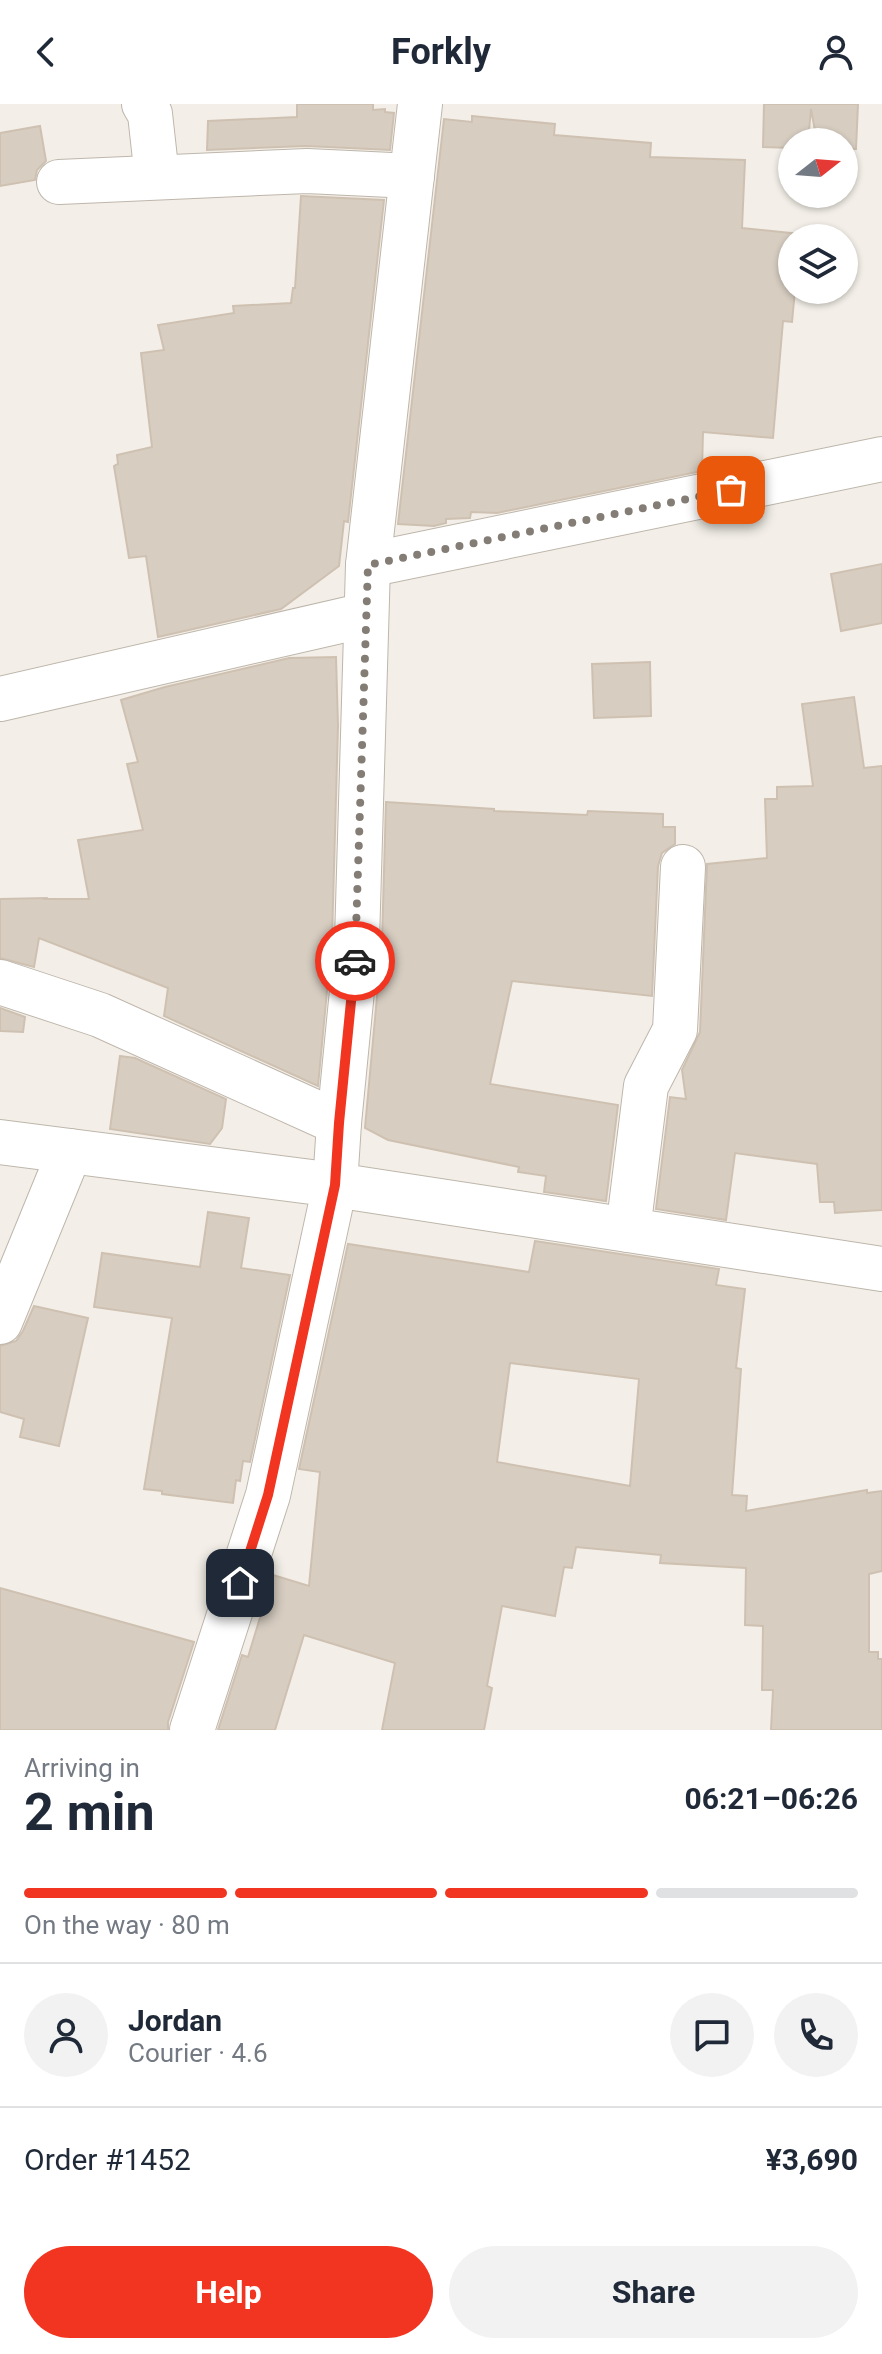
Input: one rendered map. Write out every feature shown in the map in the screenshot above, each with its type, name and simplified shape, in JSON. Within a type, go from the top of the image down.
[{"type":"street","points":[[144,104],[150,114],[157,177]]},
{"type":"street","points":[[192,1730],[268,1495],[335,1185],[357,940],[368,565],[420,104]]},
{"type":"street","points":[[59,182],[307,171],[412,176]]},
{"type":"street","points":[[368,565],[882,459]]},
{"type":"street","points":[[0,699],[366,615]]},
{"type":"street","points":[[628,1230],[646,1086],[675,1030],[683,867]]},
{"type":"street","points":[[0,982],[100,1015],[339,1123]]},
{"type":"street","points":[[0,1142],[335,1185],[882,1269]]},
{"type":"street","points":[[0,1322],[70,1151]]},
{"type":"building","points":[[297,104],[373,104],[373,110],[385,109],[385,112],[394,113],[390,150],[306,146],[207,150],[208,121],[297,117]]},
{"type":"building","points":[[764,104],[858,104],[857,128],[814,128],[811,109],[809,128],[778,128],[778,148],[763,147]]},
{"type":"building","points":[[472,116],[555,124],[554,135],[651,143],[650,157],[745,160],[742,228],[778,232],[778,304],[794,304],[792,322],[783,321],[773,438],[703,432],[702,471],[497,513],[471,512],[470,518],[446,519],[446,523],[434,526],[398,524],[444,119],[472,122]]},
{"type":"building","points":[[40,126],[46,161],[37,170],[35,180],[0,186],[0,133]]},
{"type":"building","points":[[301,196],[384,200],[348,522],[344,521],[339,566],[281,609],[158,637],[146,556],[129,558],[114,466],[118,464],[117,455],[152,447],[141,353],[164,350],[158,325],[234,313],[233,306],[291,303],[295,288]]},
{"type":"building","points":[[882,564],[882,623],[841,631],[831,574]]},
{"type":"building","points":[[336,657],[338,726],[332,938],[318,1086],[164,1016],[168,988],[39,938],[34,967],[0,958],[0,899],[89,899],[78,840],[143,830],[127,764],[138,762],[121,700],[289,658]]},
{"type":"building","points":[[650,662],[651,716],[594,718],[592,664]]},
{"type":"building","points":[[854,697],[864,768],[882,766],[882,1210],[835,1213],[834,1202],[820,1202],[817,1164],[735,1153],[726,1220],[656,1209],[670,1097],[686,1099],[682,1070],[700,1032],[707,864],[767,858],[765,799],[777,799],[777,787],[813,786],[802,704]]},
{"type":"building","points":[[386,802],[494,811],[663,814],[663,827],[675,827],[675,844],[662,853],[658,866],[652,996],[512,981],[490,1084],[618,1105],[606,1201],[544,1192],[546,1176],[518,1172],[519,1167],[388,1140],[365,1128],[382,942]]},
{"type":"building","points":[[0,1008],[25,1017],[23,1032],[0,1031]]},
{"type":"building","points":[[120,1056],[135,1058],[226,1099],[222,1128],[210,1144],[110,1129]]},
{"type":"building","points":[[208,1212],[249,1218],[241,1268],[290,1275],[250,1462],[243,1461],[240,1481],[236,1480],[233,1503],[144,1489],[172,1318],[94,1307],[102,1253],[200,1267]]},
{"type":"building","points":[[535,1241],[719,1269],[716,1285],[745,1289],[736,1368],[741,1369],[732,1495],[747,1496],[746,1511],[867,1490],[867,1493],[882,1491],[882,1571],[869,1574],[869,1652],[878,1652],[878,1659],[882,1659],[882,1730],[771,1730],[773,1690],[762,1690],[763,1626],[745,1625],[746,1568],[660,1563],[661,1555],[576,1547],[572,1568],[564,1567],[555,1616],[502,1606],[487,1686],[492,1688],[484,1730],[382,1730],[395,1663],[304,1635],[275,1730],[218,1730],[242,1655],[248,1657],[273,1575],[309,1586],[320,1472],[299,1469],[348,1244],[529,1272]],"holes":[[[510,1363],[639,1379],[630,1486],[497,1462]]]},
{"type":"building","points":[[34,1306],[88,1318],[59,1446],[20,1437],[24,1419],[0,1412],[0,1346],[16,1341]]},
{"type":"building","points":[[0,1588],[194,1642],[168,1730],[0,1730]]},
{"type":"way so far","points":[[355,961],[368,565],[731,490]]},
{"type":"route","points":[[240,1583],[268,1495],[335,1185],[355,961]]}]
